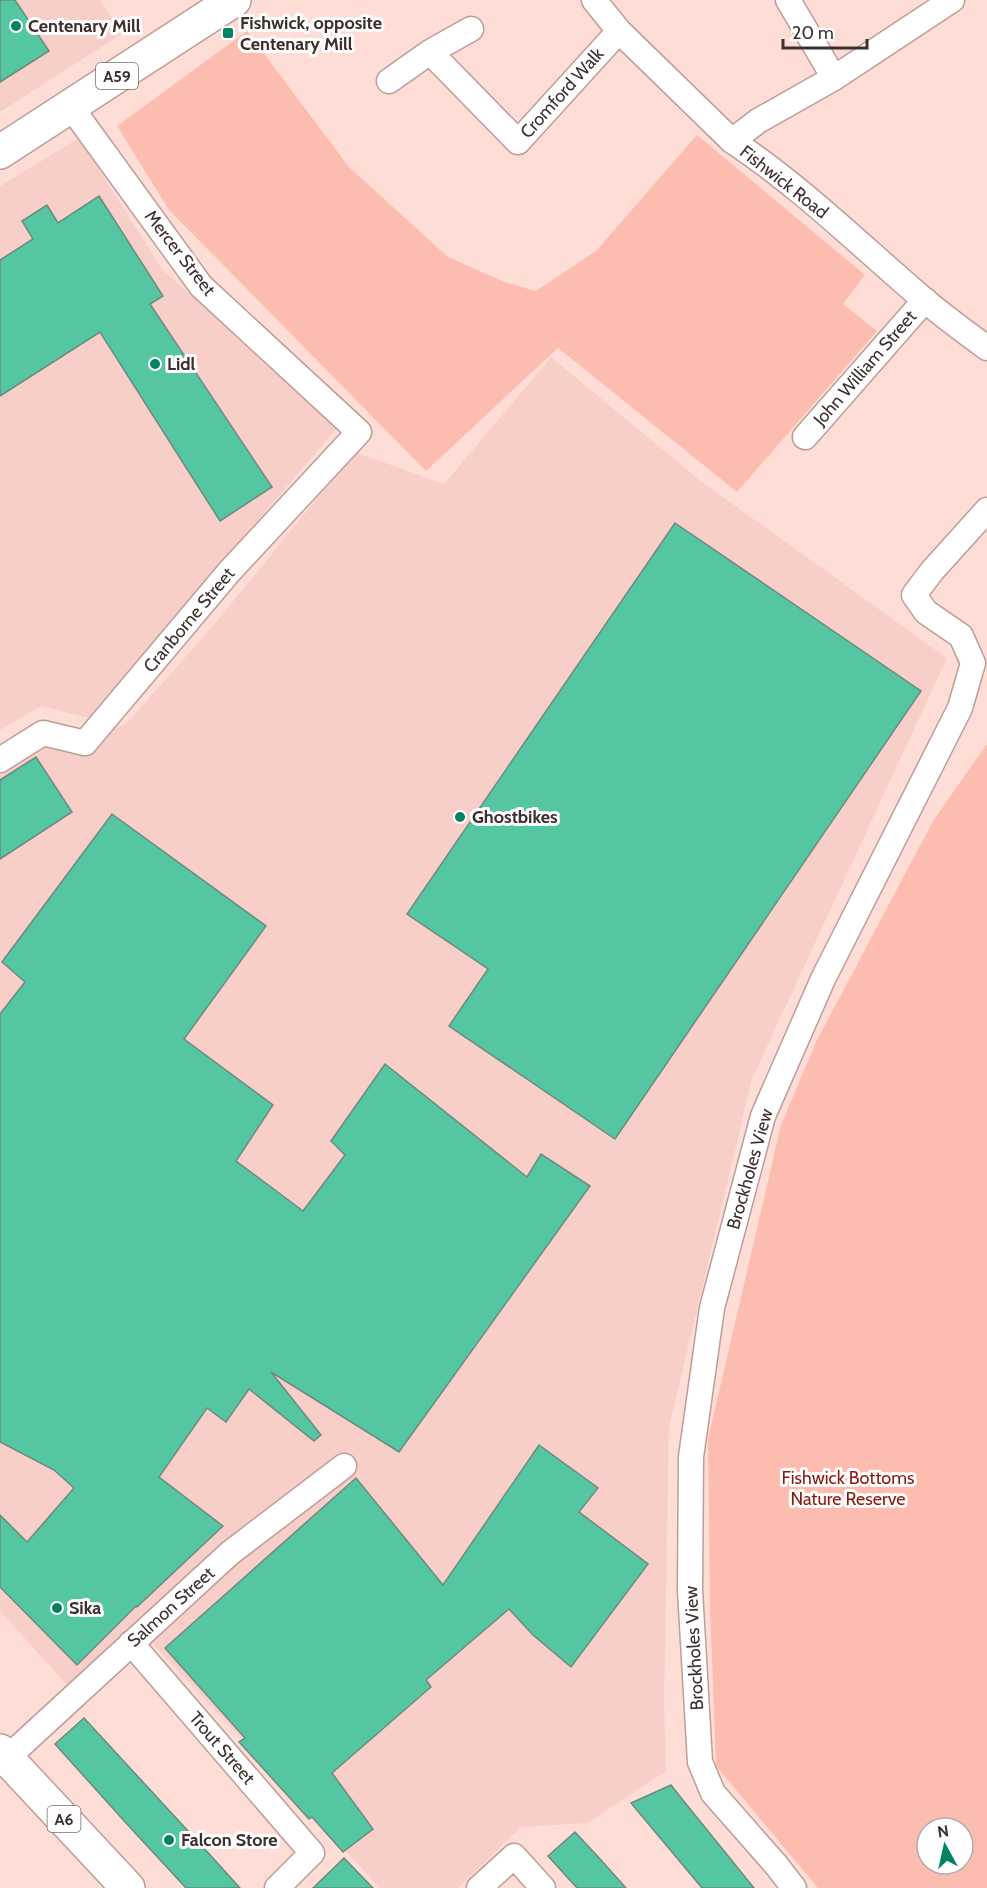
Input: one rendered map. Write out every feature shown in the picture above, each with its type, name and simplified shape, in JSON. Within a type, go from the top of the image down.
[{"type":"highway","name":"A59","points":[[0,152],[71,107],[216,5]]},
{"type":"highway","name":"A6","points":[[3,1754],[128,1888]]},
{"type":"street","name":"Fishwick Road","points":[[594,0],[619,31],[732,141],[824,213],[925,300],[987,348]]},
{"type":"street","points":[[788,0],[834,78]]},
{"type":"street","points":[[732,141],[758,121],[834,78],[952,0]]},
{"type":"street","points":[[389,81],[430,52],[471,29]]},
{"type":"street","name":"Cromford Walk","points":[[430,52],[518,142],[619,31]]},
{"type":"street","name":"Mercer Street","points":[[71,107],[201,286],[359,432]]},
{"type":"street","name":"John William Street","points":[[805,437],[925,300]]},
{"type":"street","name":"Cranborne Street","points":[[0,760],[44,733],[85,743],[229,572],[359,432]]},
{"type":"street","name":"Brockholes View","points":[[786,1885],[713,1793],[700,1762],[690,1590],[691,1457],[712,1308],[763,1116],[823,979],[960,708],[973,663],[961,636],[926,612],[914,595],[932,571],[987,510]]},
{"type":"street","name":"Salmon Street","points":[[3,1754],[230,1553],[344,1466]]},
{"type":"street","name":"Trout Street","points":[[131,1643],[312,1853],[277,1888]]},
{"type":"street","points":[[479,1888],[514,1856],[543,1888]]},
{"type":"shaded area","points":[[0,0],[100,0],[122,34],[0,112]]},
{"type":"shaded area","points":[[79,138],[162,269],[337,428],[89,718],[41,706],[0,730],[0,186]]},
{"type":"shaded area","points":[[551,357],[702,482],[947,658],[752,1079],[669,1427],[664,1703],[666,1771],[588,1823],[521,1827],[458,1888],[380,1888],[135,1624],[67,1685],[0,1611],[0,774],[48,745],[85,743],[127,723],[217,621],[355,452],[444,484]]},
{"type":"green space","points":[[247,31],[349,167],[448,257],[507,283],[536,291],[596,251],[697,135],[865,275],[843,304],[877,331],[737,492],[558,348],[426,471],[169,210],[117,126]]},
{"type":"green space","name":"Fishwick Bottoms Nature Reserve","points":[[987,744],[987,1888],[818,1888],[716,1766],[710,1607],[708,1439],[781,1125],[816,1042],[933,821]]},
{"type":"building","name":"Centenary Mill","points":[[0,0],[15,0],[49,51],[0,82]]},
{"type":"building","name":"Lidl","points":[[99,196],[163,296],[150,304],[272,487],[220,521],[100,332],[0,396],[0,260],[33,239],[22,221],[47,205],[58,223]]},
{"type":"building","points":[[675,523],[921,691],[615,1139],[449,1026],[488,969],[407,914]]},
{"type":"building","points":[[36,757],[72,812],[0,859],[0,780]]},
{"type":"building","points":[[112,814],[266,926],[184,1039],[273,1105],[236,1161],[303,1211],[345,1155],[331,1141],[385,1064],[527,1177],[541,1154],[590,1186],[399,1452],[271,1372],[321,1435],[314,1441],[249,1389],[226,1422],[207,1408],[159,1477],[223,1526],[136,1606],[77,1665],[0,1587],[0,1515],[27,1542],[74,1488],[54,1470],[0,1442],[0,1014],[25,982],[2,962]]},
{"type":"building","points":[[539,1445],[598,1488],[579,1512],[648,1564],[571,1667],[533,1635],[509,1609],[426,1680],[431,1687],[332,1773],[373,1829],[343,1852],[312,1817],[309,1819],[239,1742],[245,1738],[165,1648],[356,1478],[443,1585]]},
{"type":"building","points":[[84,1718],[240,1888],[186,1888],[126,1823],[55,1744]]},
{"type":"building","points":[[671,1785],[754,1888],[702,1888],[631,1803]]},
{"type":"building","points":[[575,1832],[626,1888],[577,1888],[548,1856]]},
{"type":"building","points":[[344,1858],[373,1888],[313,1888]]},
{"type":"place","name":"Centenary Mill","points":[[16,26]]},
{"type":"place","name":"Fishwick, opposite Centenary Mill","points":[[228,33]]},
{"type":"place","name":"Lidl","points":[[155,364]]},
{"type":"place","name":"Ghostbikes","points":[[460,817]]},
{"type":"place","name":"Sika","points":[[57,1608]]},
{"type":"place","name":"Falcon Store","points":[[169,1840]]}]
